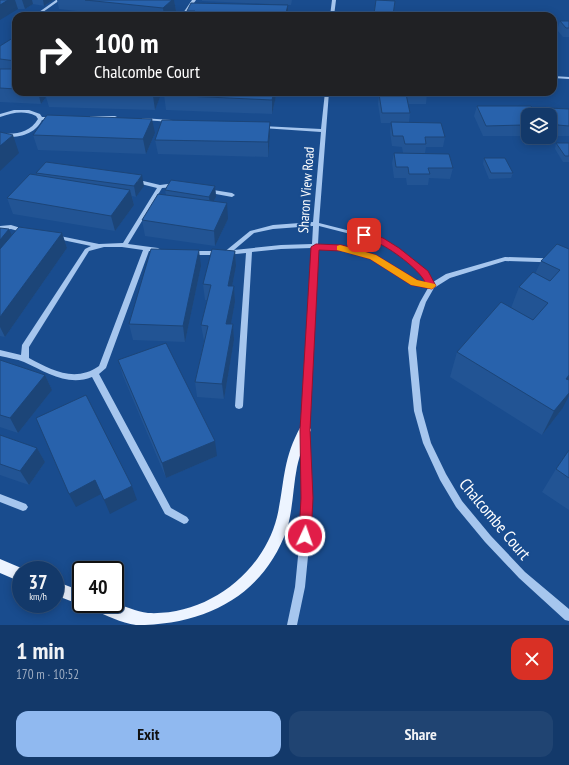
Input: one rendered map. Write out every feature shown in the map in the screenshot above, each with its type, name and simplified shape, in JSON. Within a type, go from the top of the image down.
[{"type":"main road","points":[[120,613],[150,620],[183,616],[215,604],[243,586],[254,576],[266,560],[280,529],[291,459],[299,439],[305,430]]},
{"type":"main road","points":[[0,566],[12,571]]},
{"type":"main road","points":[[118,613],[147,625]]},
{"type":"street","points":[[41,12],[58,0]]},
{"type":"street","points":[[186,12],[194,0]]},
{"type":"street","points":[[332,12],[334,0]]},
{"type":"street","points":[[557,77],[569,78]]},
{"type":"street","name":"Sharon View Road","points":[[292,625],[300,587],[305,543],[307,498],[305,430],[317,224],[327,96]]},
{"type":"street","points":[[0,116],[15,111],[24,111],[38,115],[40,119]]},
{"type":"street","points":[[89,117],[118,118]]},
{"type":"street","points":[[40,119],[62,118]]},
{"type":"street","points":[[0,135],[24,133],[38,124],[40,119]]},
{"type":"street","points":[[141,119],[179,121]]},
{"type":"street","points":[[255,126],[324,131]]},
{"type":"street","points":[[127,180],[160,187],[175,185],[182,186]]},
{"type":"street","points":[[124,246],[160,187]]},
{"type":"street","points":[[204,190],[232,195]]},
{"type":"street","points":[[226,252],[252,232],[273,227],[317,224],[380,240],[396,250],[425,274],[432,286]]},
{"type":"street","points":[[0,228],[11,227],[32,232]]},
{"type":"street","points":[[47,235],[98,246]]},
{"type":"street","points":[[25,359],[25,347],[87,250],[98,246],[111,244],[162,250]]},
{"type":"street","points":[[186,254],[268,248],[342,248],[373,257],[414,283],[432,286],[448,276],[505,259],[569,261]]},
{"type":"street","points":[[0,353],[25,359],[39,367],[70,378],[88,376],[102,368],[147,249]]},
{"type":"street","points":[[239,406],[249,250]]},
{"type":"street","name":"Chalcombe Court","points":[[432,286],[423,302],[416,320],[412,348],[418,411],[427,443],[443,477],[459,504],[522,575],[569,616]]},
{"type":"street","points":[[94,373],[168,511],[184,520]]},
{"type":"street","points":[[0,498],[23,507]]},
{"type":"building","points":[[0,0],[8,0],[0,5]]},
{"type":"building","points":[[85,0],[172,0],[163,8]]},
{"type":"building","points":[[376,0],[395,1],[393,12],[374,12]]},
{"type":"building","points":[[191,3],[288,5],[286,12],[187,11]]},
{"type":"building","points":[[560,21],[569,21],[569,28],[566,28]]},
{"type":"building","points":[[12,38],[12,60],[0,59],[0,46]]},
{"type":"building","points":[[0,69],[12,69],[12,89],[0,88]]},
{"type":"building","points":[[186,96],[273,96],[272,100]]},
{"type":"building","points":[[379,96],[406,96],[410,113],[382,113]]},
{"type":"building","points":[[477,106],[531,106],[532,108],[521,108],[521,125],[486,126]]},
{"type":"building","points":[[557,108],[569,109],[569,126],[558,125]]},
{"type":"building","points":[[47,115],[152,119],[143,139],[33,135]]},
{"type":"building","points":[[162,120],[270,122],[268,142],[155,140]]},
{"type":"building","points":[[391,122],[441,123],[445,137],[425,137],[426,144],[405,144],[403,136],[393,136]]},
{"type":"building","points":[[0,132],[13,135],[0,146]]},
{"type":"building","points":[[557,143],[569,143],[569,156],[565,156]]},
{"type":"building","points":[[394,153],[449,154],[453,168],[428,168],[430,174],[409,174],[408,167],[396,167]]},
{"type":"building","points":[[484,158],[505,158],[513,173],[491,173]]},
{"type":"building","points":[[46,162],[142,175],[134,186],[36,173]]},
{"type":"building","points":[[30,174],[130,190],[111,216],[7,198]]},
{"type":"building","points":[[171,180],[215,186],[209,197],[165,190]]},
{"type":"building","points":[[158,194],[227,203],[214,231],[142,220]]},
{"type":"building","points":[[19,227],[62,233],[0,317],[0,249]]},
{"type":"building","points":[[0,228],[9,229],[0,240]]},
{"type":"building","points":[[557,244],[569,249],[569,375],[566,379],[569,380],[569,393],[554,411],[457,352],[501,302],[533,320],[548,303],[519,287],[533,272],[550,281],[560,270],[541,261]]},
{"type":"building","points":[[151,249],[199,250],[183,326],[129,324]]},
{"type":"building","points":[[212,249],[235,251],[228,286],[234,286],[226,324],[233,324],[222,384],[195,382],[208,326],[201,325],[211,285],[203,284]]},
{"type":"building","points":[[166,343],[215,441],[162,463],[118,360]]},
{"type":"building","points":[[0,360],[45,375],[10,418],[0,415]]},
{"type":"building","points":[[86,395],[132,486],[104,500],[95,480],[69,494],[36,418]]},
{"type":"building","points":[[0,435],[37,448],[20,471],[0,464]]},
{"type":"building","points":[[569,450],[569,478],[556,469]]},
{"type":"slow traffic","points":[[340,248],[373,257],[414,283],[432,286]]},
{"type":"route","points":[[305,536],[307,498],[305,430],[316,247],[342,248],[373,257],[414,283],[432,286],[425,274],[396,250],[380,240],[364,235]]}]
